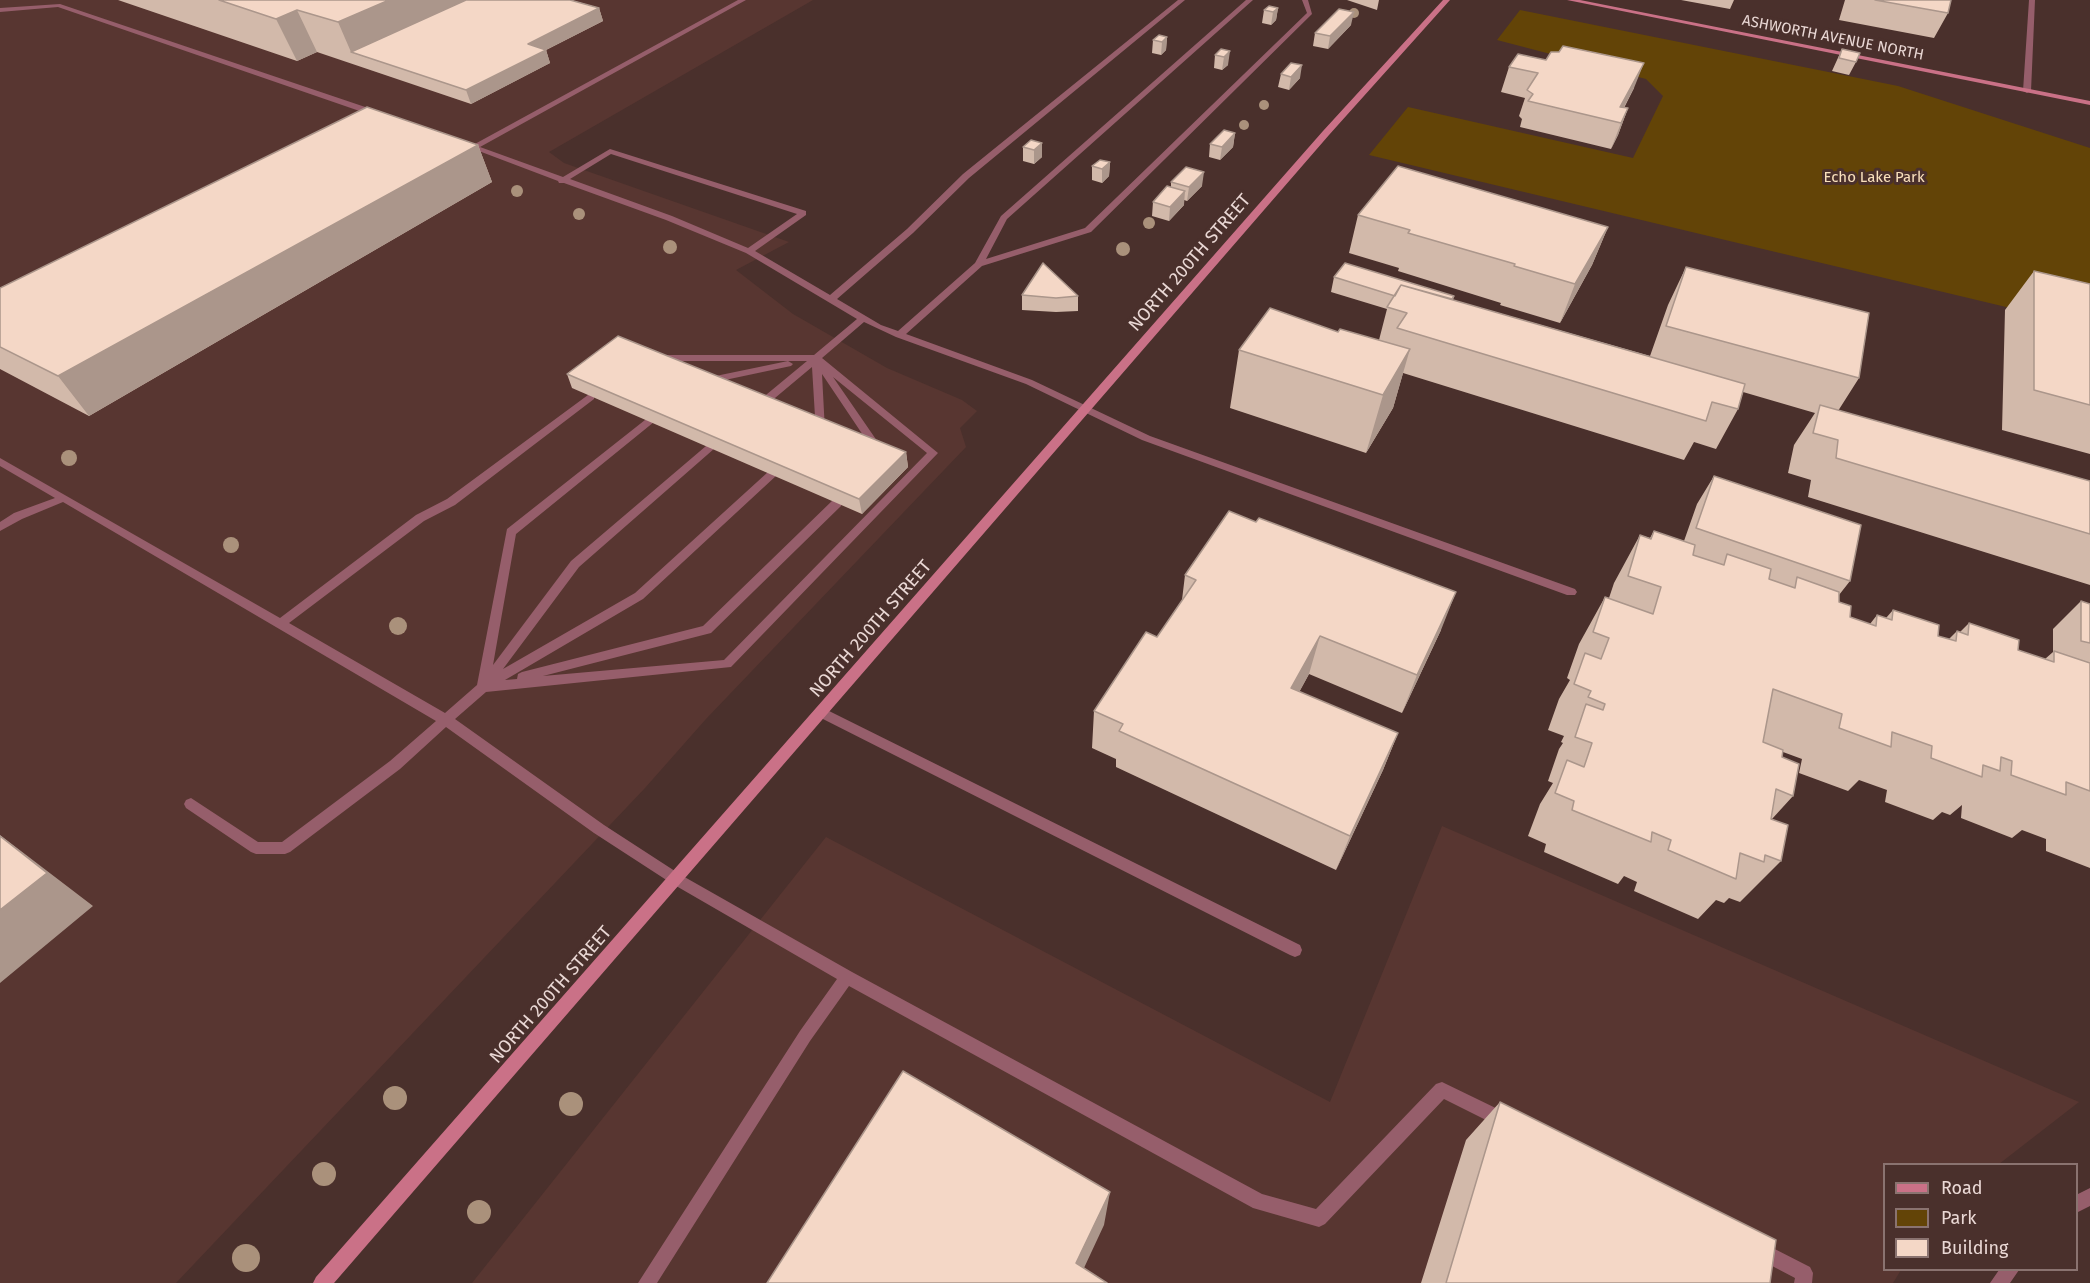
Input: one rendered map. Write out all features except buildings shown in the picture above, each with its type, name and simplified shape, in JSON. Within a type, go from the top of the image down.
[{"type":"street","points":[[475,147],[743,0]]},
{"type":"street","points":[[831,300],[910,231],[966,176],[1182,0]]},
{"type":"street","points":[[899,335],[979,264],[1004,218],[1250,0]]},
{"type":"street","points":[[979,264],[1088,230],[1310,13],[1305,0]]},
{"type":"street","name":"NORTH 200TH STREET","points":[[322,1283],[1087,410],[1326,133],[1447,0]]},
{"type":"street","name":"ASHWORTH AVENUE NORTH","points":[[1570,0],[2090,103]]},
{"type":"street","points":[[2027,91],[2032,0]]},
{"type":"street","points":[[0,10],[58,5],[387,117]]},
{"type":"street","points":[[452,140],[669,218],[749,251],[862,319],[899,335],[1029,382],[1146,438],[1571,592]]},
{"type":"street","points":[[562,181],[610,151],[802,213],[749,251]]},
{"type":"street","points":[[759,406],[862,319]]},
{"type":"street","points":[[483,687],[727,664],[933,453],[816,358],[653,358]]},
{"type":"street","points":[[700,382],[816,358]]},
{"type":"street","points":[[816,358],[820,431]]},
{"type":"street","points":[[816,358],[883,457]]},
{"type":"street","points":[[280,624],[420,518],[451,502],[591,397]]},
{"type":"street","points":[[483,687],[511,532],[649,422]]},
{"type":"street","points":[[483,687],[574,564],[710,448]]},
{"type":"street","points":[[0,461],[446,720],[599,829],[676,879],[847,977],[1259,1202],[1319,1218],[1442,1090],[1517,1128]]},
{"type":"street","points":[[191,804],[256,848],[285,848],[395,765],[483,687],[639,596],[772,475]]},
{"type":"street","points":[[0,527],[18,516],[64,498]]},
{"type":"street","points":[[483,687],[708,630],[837,503]]},
{"type":"street","points":[[821,712],[1295,950]]},
{"type":"street","points":[[647,1283],[805,1036],[847,977]]},
{"type":"street","points":[[1751,1246],[1804,1273],[1803,1283]]},
{"type":"shaded area","points":[[0,0],[813,0],[549,152],[564,163],[789,242],[736,270],[793,314],[887,368],[962,400],[977,411],[960,428],[966,447],[706,719],[645,788],[176,1283],[0,1283]]},
{"type":"shaded area","points":[[1442,826],[2079,1102],[2000,1163],[1883,1163],[1883,1271],[1900,1271],[1893,1283],[472,1283],[826,837],[1330,1102]]},
{"type":"green space","name":"Echo Lake Park","points":[[1520,10],[1898,86],[2090,148],[2090,327],[1369,155],[1408,107],[1633,158],[1663,96],[1646,79],[1497,40]]}]
